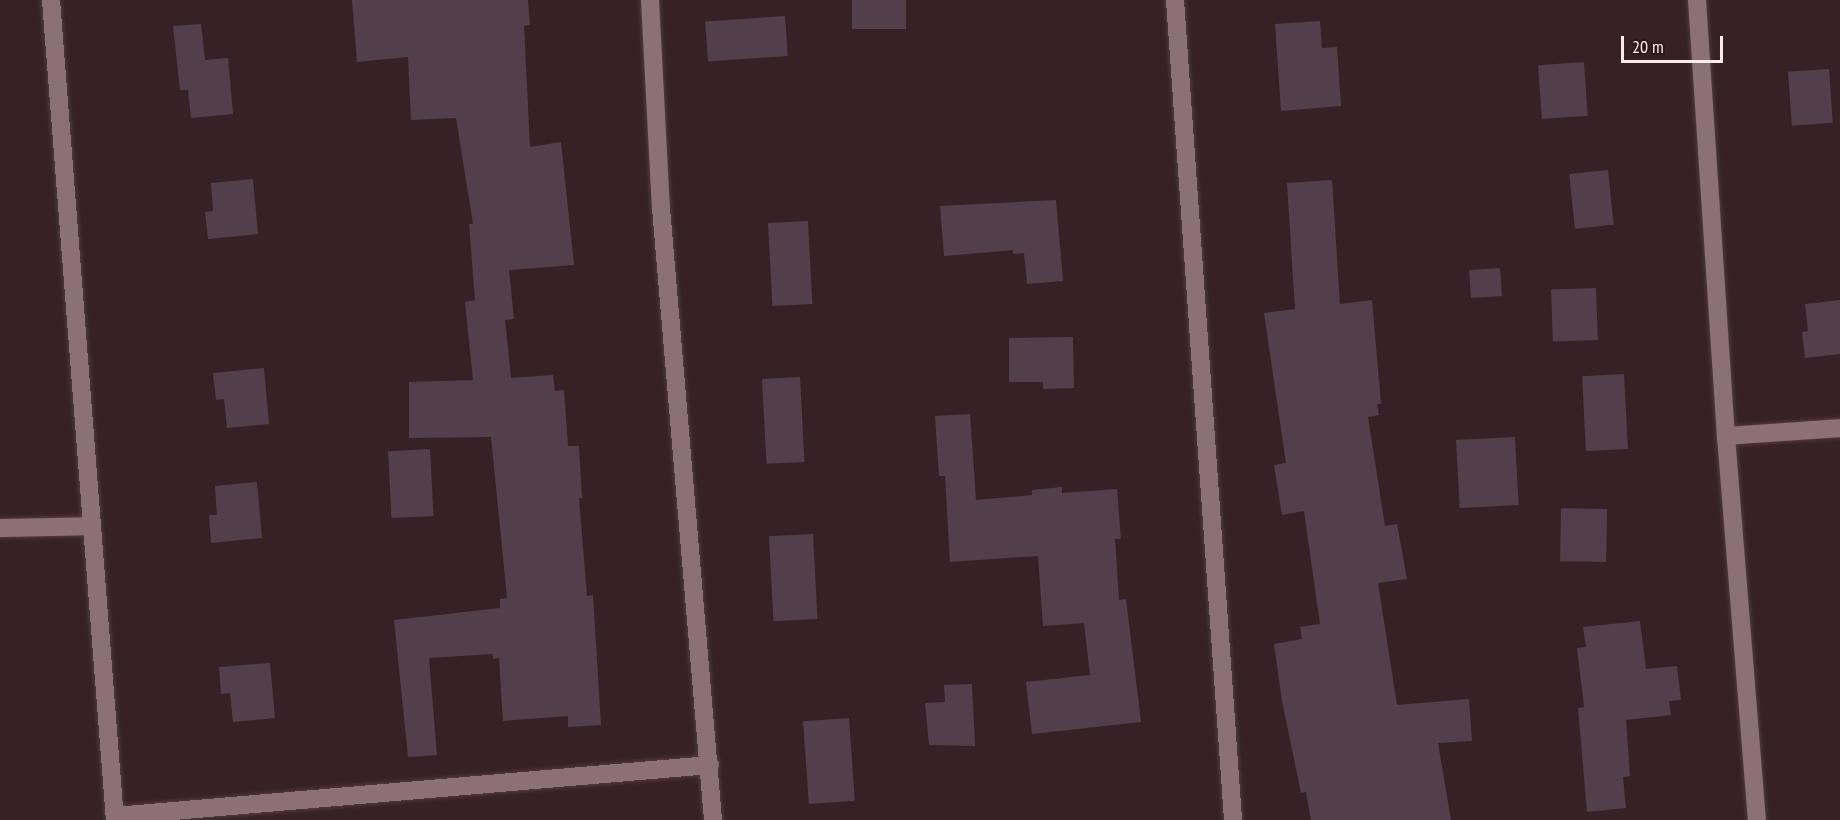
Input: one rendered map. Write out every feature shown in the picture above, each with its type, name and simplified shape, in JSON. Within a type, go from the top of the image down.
[{"type":"street","points":[[51,0],[115,818],[710,765]]},
{"type":"street","points":[[650,0],[661,208],[713,820]]},
{"type":"street","points":[[1175,0],[1233,820]]},
{"type":"street","points":[[1697,0],[1726,436],[1757,820]]},
{"type":"street","points":[[1726,436],[1840,428]]},
{"type":"street","points":[[0,528],[92,526]]},
{"type":"building","points":[[352,0],[528,0],[530,25],[524,26],[530,147],[561,142],[574,265],[509,270],[514,319],[505,320],[511,378],[553,375],[555,391],[564,390],[568,446],[579,446],[582,498],[579,498],[587,596],[593,595],[601,725],[568,727],[568,716],[503,721],[499,658],[493,659],[492,654],[429,658],[437,755],[408,757],[394,620],[500,608],[500,599],[507,598],[491,437],[409,438],[409,382],[473,380],[465,302],[475,300],[469,224],[473,224],[456,118],[411,120],[408,57],[357,62]]},
{"type":"building","points":[[852,0],[906,0],[906,29],[852,29]]},
{"type":"building","points":[[785,16],[788,56],[708,61],[705,22]]},
{"type":"building","points":[[1320,21],[1322,48],[1337,47],[1341,106],[1281,111],[1275,24]]},
{"type":"building","points":[[201,24],[205,60],[228,58],[233,114],[191,118],[188,90],[180,90],[173,26]]},
{"type":"building","points":[[1584,62],[1588,116],[1542,119],[1538,65]]},
{"type":"building","points":[[1829,69],[1833,123],[1792,126],[1788,72]]},
{"type":"building","points":[[1608,170],[1614,225],[1575,229],[1569,174]]},
{"type":"building","points":[[253,179],[258,234],[208,239],[205,212],[213,211],[211,183]]},
{"type":"building","points":[[1332,180],[1340,304],[1372,300],[1381,404],[1377,404],[1379,415],[1368,417],[1385,526],[1397,524],[1407,579],[1378,583],[1397,705],[1469,699],[1472,741],[1438,743],[1451,820],[1311,820],[1306,792],[1301,793],[1282,701],[1274,644],[1302,639],[1300,627],[1320,624],[1304,511],[1282,515],[1274,465],[1286,463],[1264,313],[1295,309],[1287,183]]},
{"type":"building","points":[[1056,200],[1063,281],[1027,284],[1024,253],[1013,254],[1013,250],[944,256],[940,206]]},
{"type":"building","points":[[808,221],[812,304],[772,306],[768,223]]},
{"type":"building","points":[[1500,268],[1502,296],[1471,298],[1469,270]]},
{"type":"building","points":[[1596,288],[1598,340],[1553,342],[1551,290]]},
{"type":"building","points":[[1840,300],[1840,354],[1805,358],[1802,332],[1808,331],[1805,304]]},
{"type":"building","points":[[1073,337],[1074,388],[1043,389],[1043,382],[1009,382],[1009,338]]},
{"type":"building","points":[[264,368],[269,424],[227,428],[224,399],[216,400],[213,373]]},
{"type":"building","points":[[1624,374],[1628,449],[1586,451],[1582,376]]},
{"type":"building","points":[[800,377],[804,462],[767,464],[762,379]]},
{"type":"building","points":[[970,414],[976,500],[1032,495],[1032,490],[1062,487],[1062,493],[1117,489],[1121,539],[1115,539],[1119,600],[1126,599],[1141,722],[1032,734],[1026,682],[1090,675],[1084,623],[1043,626],[1038,556],[950,562],[945,476],[939,476],[935,416]]},
{"type":"building","points":[[1515,437],[1519,505],[1460,508],[1456,440]]},
{"type":"building","points":[[430,449],[434,516],[392,518],[388,451]]},
{"type":"building","points":[[257,482],[262,538],[211,543],[209,515],[217,515],[215,486]]},
{"type":"building","points":[[1561,508],[1607,509],[1606,562],[1560,561]]},
{"type":"building","points":[[813,534],[817,619],[774,621],[769,536]]},
{"type":"building","points":[[1640,621],[1646,669],[1677,666],[1681,700],[1669,701],[1671,715],[1626,720],[1630,776],[1623,777],[1626,808],[1587,812],[1578,708],[1584,707],[1577,648],[1586,647],[1583,627]]},
{"type":"building","points":[[270,663],[275,718],[233,722],[230,693],[221,694],[219,667]]},
{"type":"building","points":[[972,684],[975,746],[929,745],[925,703],[945,702],[944,685]]},
{"type":"building","points":[[849,718],[855,801],[809,804],[803,721]]}]
